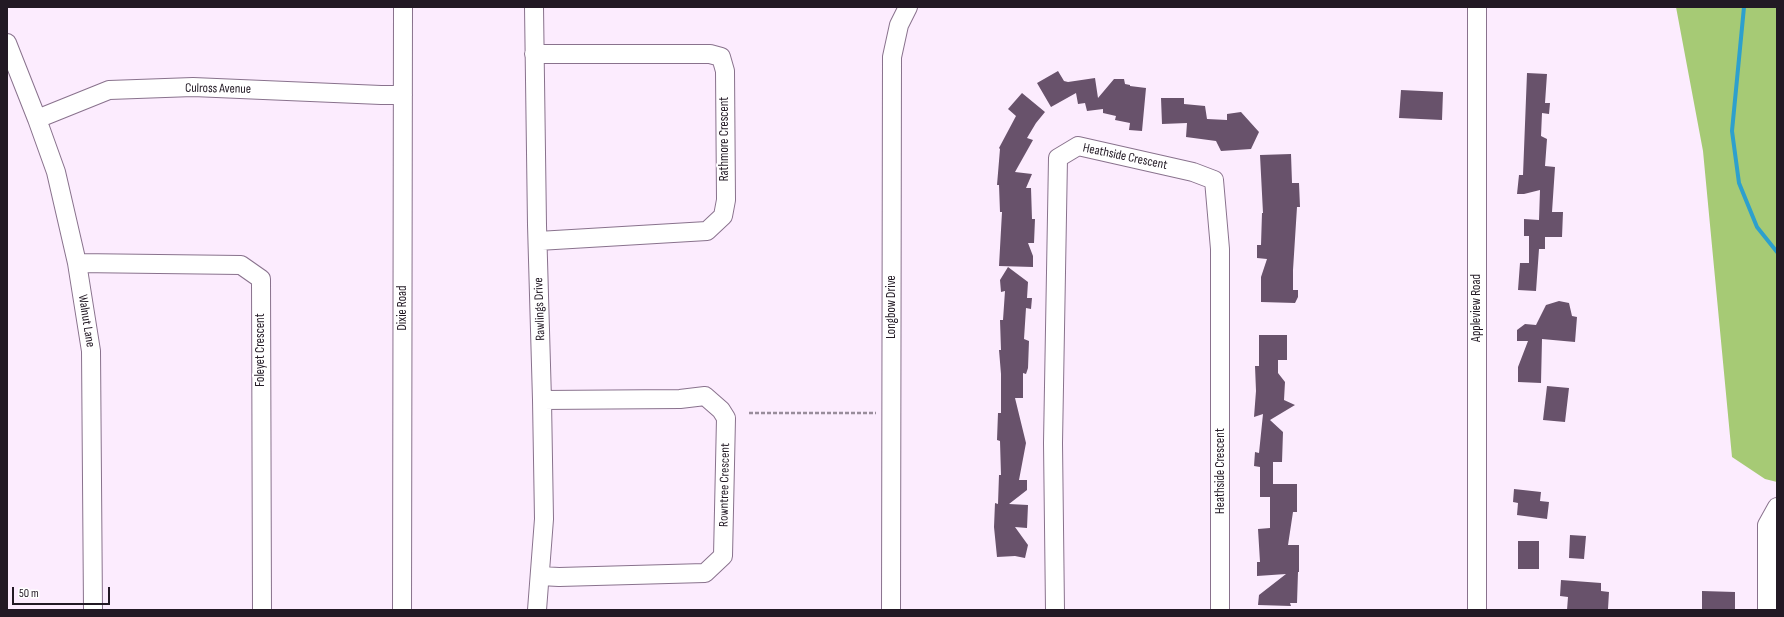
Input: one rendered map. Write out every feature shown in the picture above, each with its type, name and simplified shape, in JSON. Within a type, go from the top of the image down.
[{"type":"street","name":"Dixie Road","points":[[402,610],[403,7]]},
{"type":"street","name":"Rawlings Drive","points":[[534,7],[544,519],[537,610]]},
{"type":"street","name":"Longbow Drive","points":[[892,610],[892,57],[899,25],[908,7]]},
{"type":"street","name":"Appleview Road","points":[[1477,610],[1478,7]]},
{"type":"street","name":"Walnut Lane","points":[[7,43],[56,172],[77,263],[91,351],[93,610]]},
{"type":"street","name":"Rathmore Crescent","points":[[534,54],[710,54],[721,57],[725,71],[726,200],[724,216],[707,231],[538,241]]},
{"type":"street","name":"Culross Avenue","points":[[37,119],[109,90],[193,87],[381,95],[404,94]]},
{"type":"street","name":"Heathside Crescent","points":[[1055,610],[1053,443],[1058,158],[1078,146],[1193,172],[1214,180],[1220,249],[1220,610]]},
{"type":"street","name":"Foleyet Crescent","points":[[77,263],[241,265],[261,279],[262,610]]},
{"type":"street","name":"Rowntree Crescent","points":[[540,576],[559,577],[705,573],[723,556],[726,426],[726,418],[721,410],[705,396],[680,398],[542,400]]},
{"type":"street","points":[[1767,610],[1767,525],[1777,507]]},
{"type":"path","points":[[749,413],[876,413]]},
{"type":"green space","points":[[1676,7],[1777,7],[1777,482],[1765,479],[1732,457],[1703,151]]},
{"type":"building","points":[[1058,71],[1064,81],[1068,82],[1095,78],[1098,98],[1114,79],[1124,79],[1125,84],[1146,88],[1142,131],[1129,130],[1130,123],[1115,120],[1116,116],[1103,113],[1103,109],[1087,111],[1085,103],[1078,104],[1076,93],[1051,107],[1037,83]]},
{"type":"building","points":[[1527,73],[1547,74],[1545,103],[1550,103],[1549,114],[1542,113],[1541,136],[1547,139],[1545,166],[1555,167],[1552,212],[1563,212],[1562,237],[1545,237],[1545,249],[1539,249],[1536,291],[1518,290],[1520,263],[1529,263],[1529,236],[1524,236],[1524,219],[1539,220],[1540,190],[1517,194],[1519,175],[1523,175]]},
{"type":"building","points":[[1401,90],[1443,92],[1442,120],[1399,118]]},
{"type":"building","points":[[1022,93],[1045,112],[1027,138],[1033,140],[1015,172],[1032,174],[1026,188],[1031,188],[1032,219],[1035,219],[1034,243],[1028,243],[1033,256],[1033,267],[999,266],[1002,212],[1000,212],[999,185],[997,185],[999,148],[1016,116],[1008,109]]},
{"type":"building","points":[[1161,98],[1184,98],[1184,104],[1205,106],[1207,119],[1227,120],[1227,114],[1241,112],[1259,132],[1251,149],[1221,151],[1216,141],[1186,137],[1187,123],[1162,124]]},
{"type":"building","points":[[1291,154],[1292,183],[1299,183],[1300,207],[1297,207],[1293,270],[1293,290],[1298,290],[1298,297],[1295,303],[1261,302],[1261,277],[1267,259],[1257,258],[1257,245],[1261,245],[1263,213],[1260,155]]},
{"type":"building","points":[[1008,267],[1028,282],[1027,298],[1032,298],[1031,309],[1026,308],[1024,339],[1029,341],[1028,368],[1026,374],[1023,373],[1023,398],[1015,398],[1026,443],[1019,480],[1027,480],[1027,490],[1009,504],[1028,505],[1027,528],[1015,527],[1028,545],[1025,558],[1015,556],[997,557],[994,527],[995,503],[998,504],[999,475],[1001,475],[1000,441],[997,440],[998,413],[1001,413],[1001,374],[999,350],[1001,350],[1000,320],[1003,320],[1005,291],[1001,292],[1000,280]]},
{"type":"building","points":[[1559,301],[1569,303],[1572,316],[1577,317],[1575,342],[1542,339],[1541,383],[1518,382],[1518,367],[1528,341],[1517,341],[1517,330],[1525,324],[1536,325],[1546,305]]},
{"type":"building","points":[[1259,335],[1287,335],[1287,360],[1278,360],[1278,373],[1285,382],[1284,400],[1295,405],[1270,420],[1283,432],[1282,462],[1273,462],[1273,484],[1297,484],[1297,512],[1293,512],[1288,545],[1299,545],[1299,572],[1297,603],[1290,603],[1291,606],[1258,605],[1259,595],[1286,574],[1257,576],[1257,562],[1260,562],[1258,529],[1270,528],[1270,497],[1260,497],[1260,467],[1254,466],[1255,452],[1259,453],[1263,414],[1254,417],[1256,391],[1255,366],[1259,366]]},
{"type":"building","points":[[1547,386],[1569,388],[1565,422],[1543,420]]},
{"type":"building","points":[[1514,489],[1541,492],[1540,501],[1549,502],[1547,519],[1517,515],[1518,503],[1513,502]]},
{"type":"building","points":[[1570,535],[1586,536],[1584,559],[1569,558]]},
{"type":"building","points":[[1518,541],[1539,541],[1539,569],[1518,569]]},
{"type":"building","points":[[1561,580],[1601,583],[1601,591],[1609,592],[1608,609],[1567,610],[1568,597],[1560,596]]},
{"type":"building","points":[[1702,591],[1735,592],[1735,610],[1702,610]]},
{"type":"waterway","points":[[1744,7],[1732,131],[1739,183],[1757,227],[1777,252]]}]
